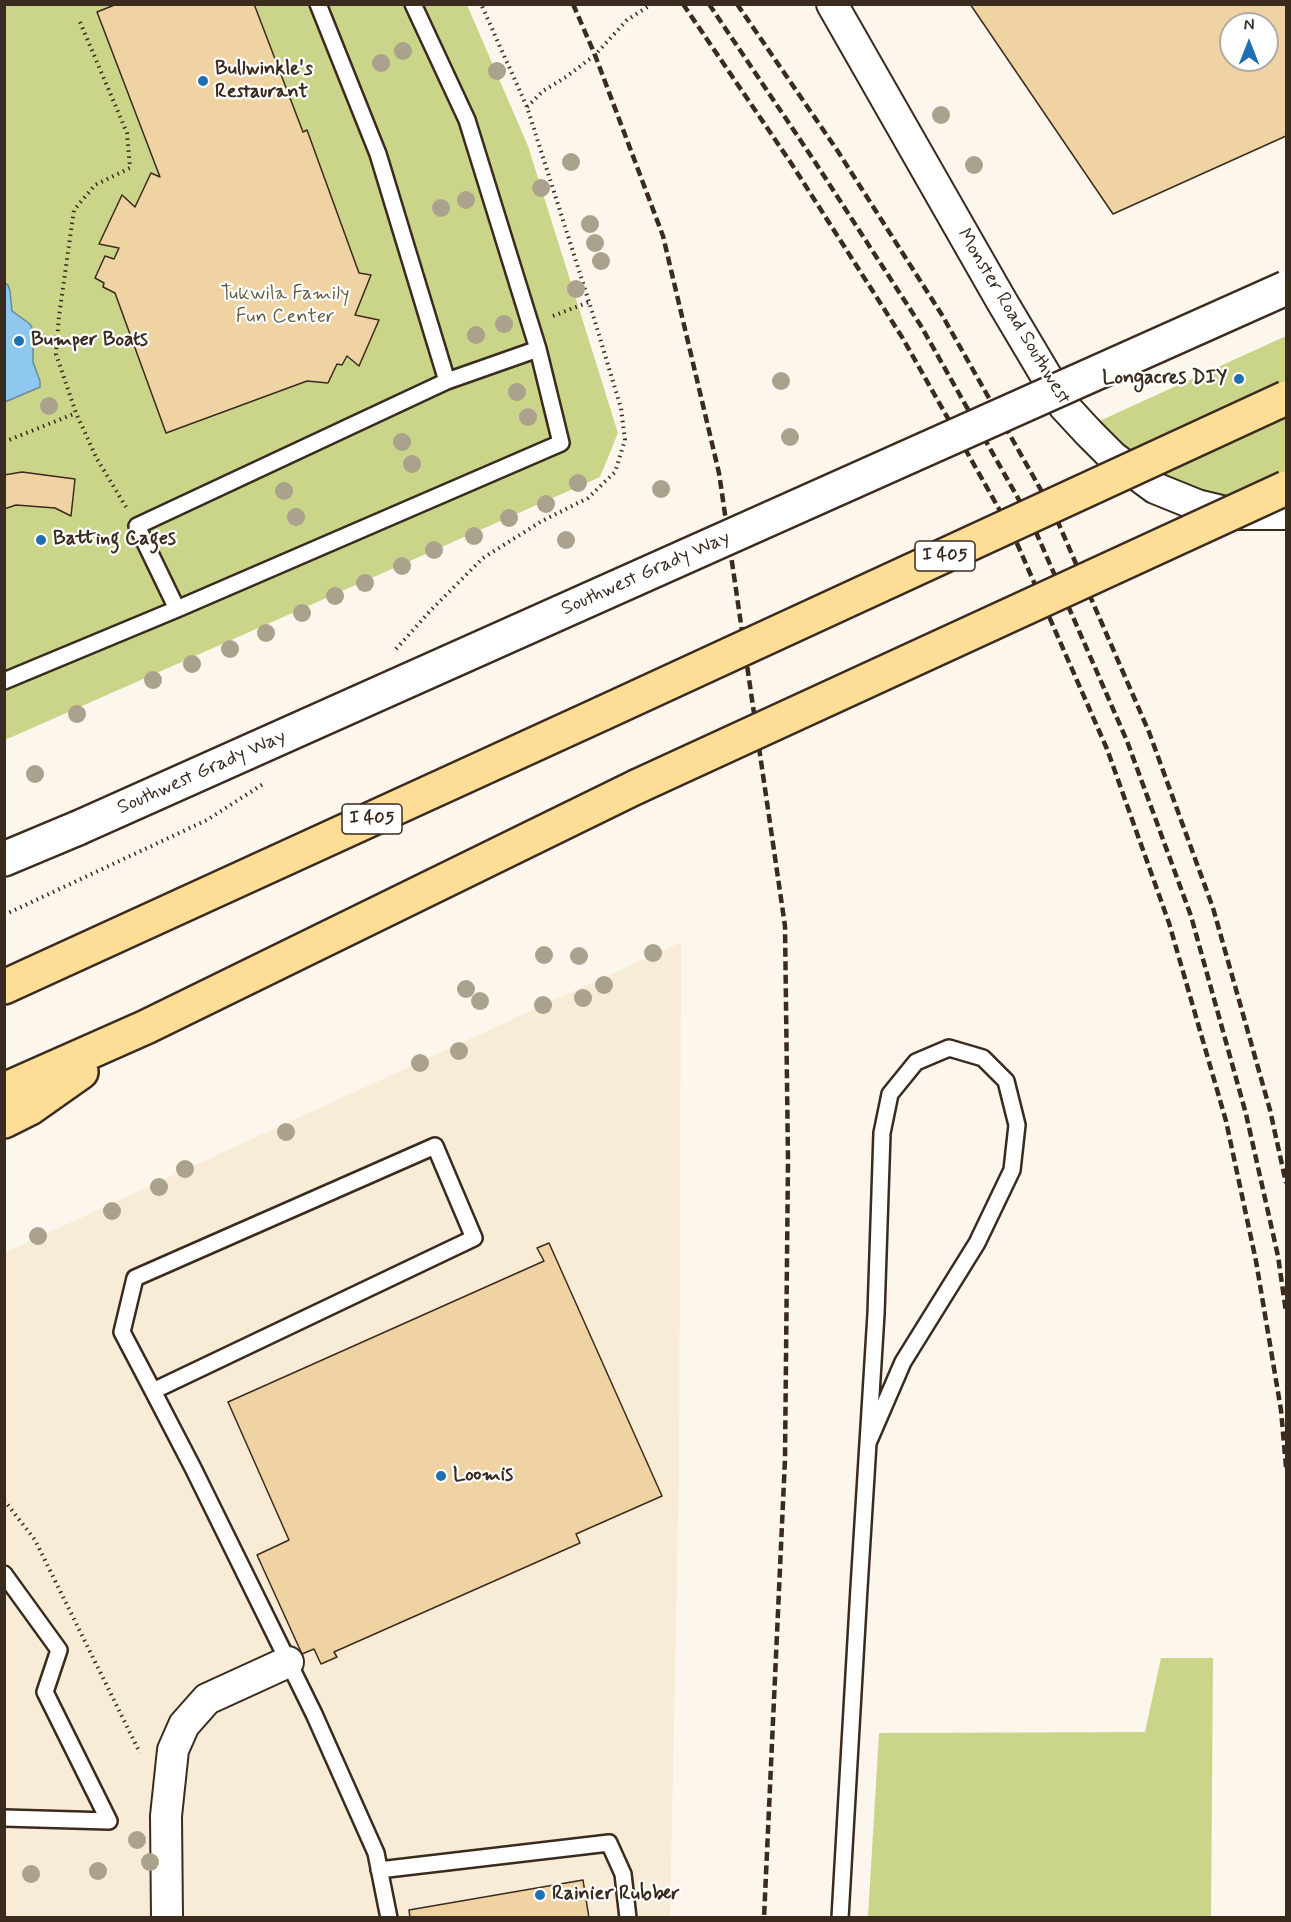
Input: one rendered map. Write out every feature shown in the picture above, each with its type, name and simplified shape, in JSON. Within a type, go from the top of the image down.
[{"type":"highway","name":"I 405","points":[[4,987],[1287,398]]},
{"type":"highway","points":[[4,1090],[146,1027],[636,787],[1287,488]]},
{"type":"highway","points":[[4,975],[142,925]]},
{"type":"highway","points":[[4,1121],[30,1108],[146,1027]]},
{"type":"main road","name":"Southwest Grady Way","points":[[4,859],[1287,288]]},
{"type":"street","name":"Monster Road Southwest","points":[[832,4],[1064,406],[1113,457],[1155,488],[1197,505],[1234,514],[1287,514]]},
{"type":"street","points":[[166,1917],[166,1816],[173,1750],[184,1725],[207,1699],[288,1662]]},
{"type":"lane","points":[[318,4],[378,154],[447,381]]},
{"type":"lane","points":[[4,681],[561,443],[538,349],[467,120],[413,4]]},
{"type":"lane","points":[[177,609],[137,526],[447,381],[538,349]]},
{"type":"lane","points":[[840,1917],[868,1443],[876,1314],[882,1133],[890,1094],[916,1062],[949,1048],[983,1058],[1006,1081],[1017,1125],[1012,1170],[977,1243],[903,1362],[868,1443]]},
{"type":"lane","points":[[153,1391],[474,1238],[435,1146],[135,1278],[122,1332],[193,1468],[314,1714],[376,1853],[389,1917]]},
{"type":"lane","points":[[4,1574],[59,1650],[45,1692],[109,1821],[4,1818]]},
{"type":"lane","points":[[379,1870],[609,1843],[623,1874],[628,1917]]},
{"type":"path","points":[[527,107],[543,91],[595,55],[627,20],[652,4]]},
{"type":"path","points":[[80,22],[127,133],[130,168],[95,185],[74,210],[56,354],[76,413],[98,459],[137,526]]},
{"type":"path","points":[[531,325],[590,302]]},
{"type":"path","points":[[4,442],[76,413]]},
{"type":"path","points":[[4,1500],[35,1540],[144,1760]]},
{"type":"shaded area","points":[[681,942],[679,1474],[670,1917],[5,1917],[4,1253]]},
{"type":"green space","name":"Tukwila Family Fun Center","points":[[5,5],[467,5],[528,146],[618,433],[600,477],[5,740]]},
{"type":"green space","name":"Longacres DIY","points":[[1286,336],[1286,506],[1229,505],[1160,478],[1095,423]]},
{"type":"green space","points":[[1161,1658],[1213,1658],[1211,1917],[868,1917],[879,1733],[1145,1732]]},
{"type":"water","name":"Bumper Boats","points":[[4,283],[8,285],[10,291],[12,311],[30,324],[33,330],[33,362],[40,381],[40,387],[5,402]]},
{"type":"building","points":[[117,4],[254,4],[303,132],[307,130],[359,273],[371,275],[355,315],[379,320],[359,366],[347,356],[342,365],[337,364],[328,383],[307,381],[166,433],[115,293],[103,287],[104,283],[95,278],[105,256],[114,259],[119,248],[99,244],[122,195],[135,207],[151,173],[160,177],[97,12]]},
{"type":"building","points":[[970,4],[1286,4],[1286,136],[1113,214]]},
{"type":"building","points":[[22,472],[75,479],[71,516],[55,508],[16,505],[4,509],[4,475]]},
{"type":"building","points":[[549,1243],[662,1496],[576,1534],[580,1543],[334,1652],[337,1657],[321,1664],[314,1649],[302,1654],[257,1555],[289,1540],[228,1402],[544,1261],[537,1248]]},
{"type":"building","name":"Rainier Rubber","points":[[583,1880],[589,1918],[410,1918],[409,1910]]},
{"type":"railway","points":[[573,4],[595,55],[663,236],[719,473],[785,926],[788,1160],[785,1459],[764,1918]]},
{"type":"railway","points":[[683,4],[791,163],[902,337],[1012,532],[1107,749],[1169,923],[1226,1121],[1256,1261],[1281,1410],[1286,1467]]},
{"type":"railway","points":[[709,4],[921,326],[1032,523],[1127,741],[1191,916],[1246,1114],[1278,1256],[1286,1312]]},
{"type":"railway","points":[[737,4],[837,150],[942,315],[1054,513],[1149,732],[1213,908],[1270,1110],[1286,1183]]},
{"type":"place","name":"Bullwinkle's Restaurant","points":[[203,81]]},
{"type":"place","name":"Bumper Boats","points":[[19,341]]},
{"type":"place","name":"Longacres DIY","points":[[1239,379]]},
{"type":"place","name":"Batting Cages","points":[[41,540]]},
{"type":"place","name":"Loomis","points":[[441,1476]]},
{"type":"place","name":"Rainier Rubber","points":[[540,1895]]}]
